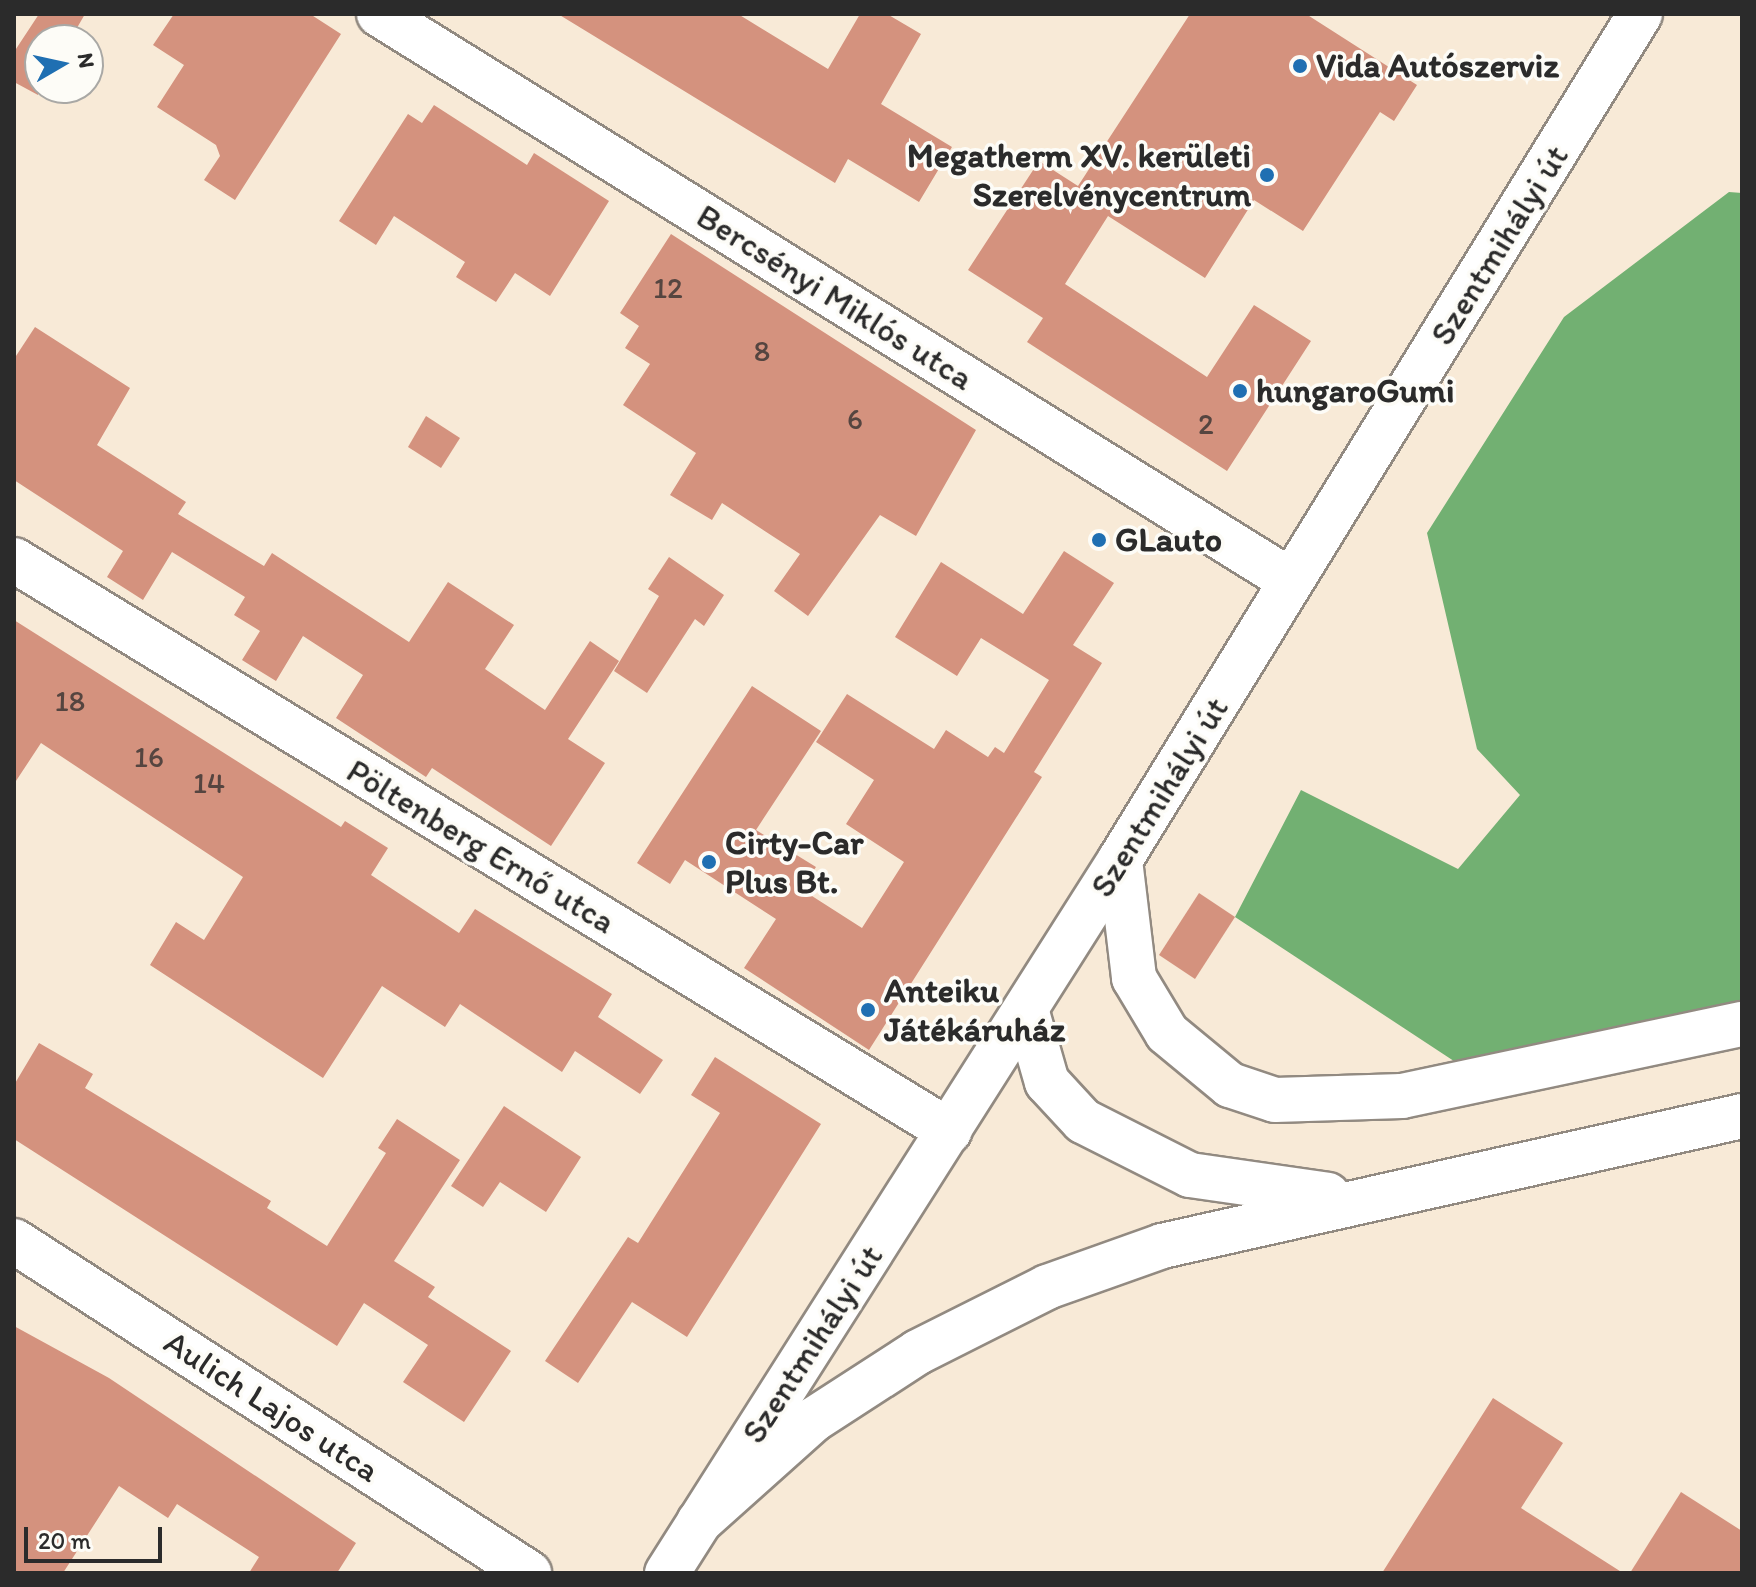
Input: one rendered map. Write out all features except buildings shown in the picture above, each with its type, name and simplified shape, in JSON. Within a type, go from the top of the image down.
[{"type":"main road","name":"Bercsényi Miklós utca","points":[[379,14],[1291,581]]},
{"type":"main road","name":"Szentmihályi út","points":[[667,1573],[1120,860],[1625,25]]},
{"type":"main road","name":"Pöltenberg Ernő utca","points":[[14,560],[949,1131]]},
{"type":"main road","points":[[1120,860],[1134,978],[1167,1033],[1230,1085],[1275,1100],[1402,1096],[1742,1024]]},
{"type":"main road","points":[[1026,1009],[1047,1082],[1083,1121],[1140,1153],[1190,1175],[1294,1195],[1390,1194]]},
{"type":"main road","points":[[699,1522],[813,1420],[918,1352],[1047,1287],[1162,1246],[1742,1116]]},
{"type":"main road","name":"Aulich Lajos utca","points":[[14,1241],[529,1573]]},
{"type":"green space","points":[[1729,192],[1742,193],[1742,1002],[1613,1040],[1466,1069],[1235,917],[1301,790],[1458,869],[1520,795],[1477,749],[1427,533],[1564,317]]},
{"type":"place","name":"Vida Autószerviz","points":[[1300,66]]},
{"type":"place","name":"Megatherm XV. kerületi Szerelvénycentrum","points":[[1267,175]]},
{"type":"place","name":"hungaroGumi","points":[[1240,391]]},
{"type":"place","name":"GLauto","points":[[1099,540]]},
{"type":"place","name":"Cirty-Car Plus Bt.","points":[[709,862]]},
{"type":"place","name":"Anteiku Játékáruház","points":[[868,1010]]}]
